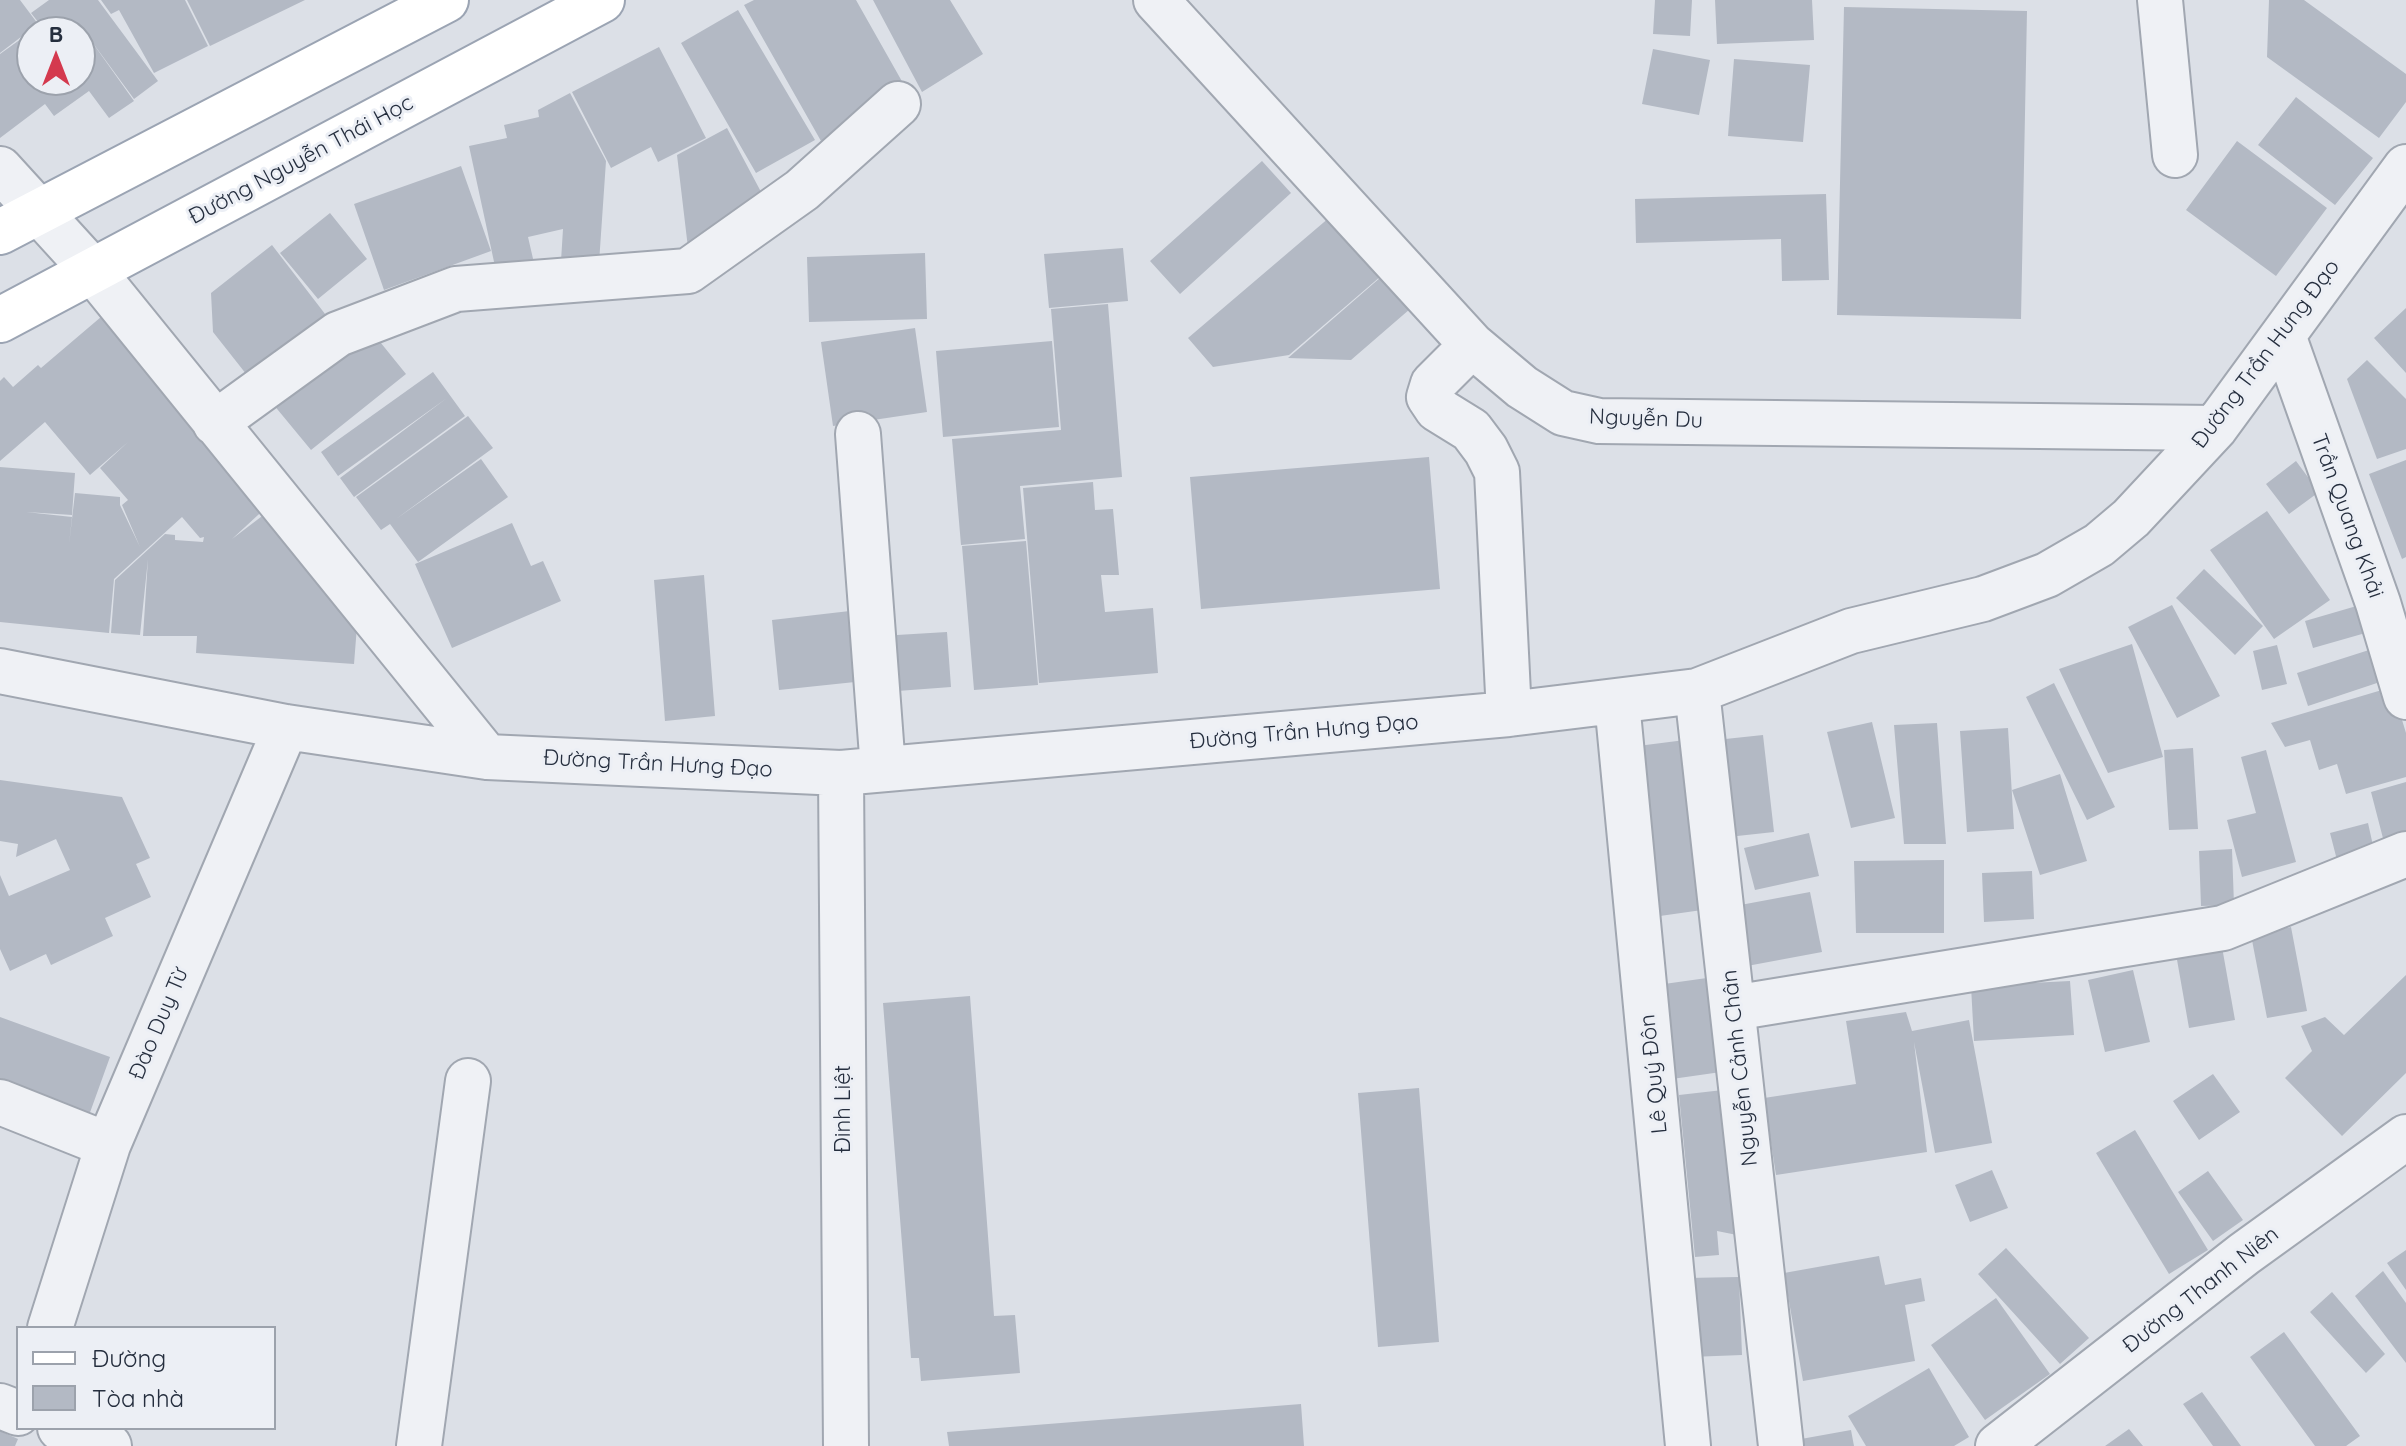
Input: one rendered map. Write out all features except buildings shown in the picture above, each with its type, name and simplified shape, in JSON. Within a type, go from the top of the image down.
[{"type":"main road","points":[[0,232],[446,0]]},
{"type":"main road","name":"Đường Nguyễn Thái Học","points":[[0,320],[602,0]]},
{"type":"street","name":"Nguyễn Du","points":[[1156,0],[1472,345],[1522,387],[1563,413],[1599,421],[2215,428]]},
{"type":"street","points":[[2160,0],[2175,155]]},
{"type":"street","points":[[215,423],[338,334],[456,289],[688,271],[802,190],[898,104]]},
{"type":"street","points":[[0,169],[93,271],[487,757]]},
{"type":"street","name":"Đường Trần Hưng Đạo","points":[[0,671],[286,727],[487,757],[862,771],[1509,714],[1697,691],[1851,631],[1983,599],[2047,575],[2099,545],[2131,518],[2215,428],[2404,173]]},
{"type":"street","name":"Trần Quang Khải","points":[[2283,335],[2392,598],[2406,697]]},
{"type":"street","points":[[1472,345],[1433,384],[1429,397],[1437,409],[1471,430],[1497,472],[1509,714]]},
{"type":"street","name":"Đinh Liệt","points":[[846,1446],[862,771],[858,434]]},
{"type":"street","name":"Nguyễn Cảnh Chân","points":[[1697,691],[1781,1446]]},
{"type":"street","name":"Lê Quý Đôn","points":[[1617,702],[1688,1446]]},
{"type":"street","name":"Đào Duy Từ","points":[[51,1326],[108,1145],[286,727]]},
{"type":"street","points":[[1733,1008],[2223,928],[2406,854]]},
{"type":"street","points":[[419,1446],[468,1081]]},
{"type":"street","points":[[0,1102],[108,1145]]},
{"type":"street","name":"Đường Thanh Niên","points":[[2012,1442],[2244,1254],[2406,1137]]},
{"type":"street","points":[[65,1430],[109,1446]]}]
